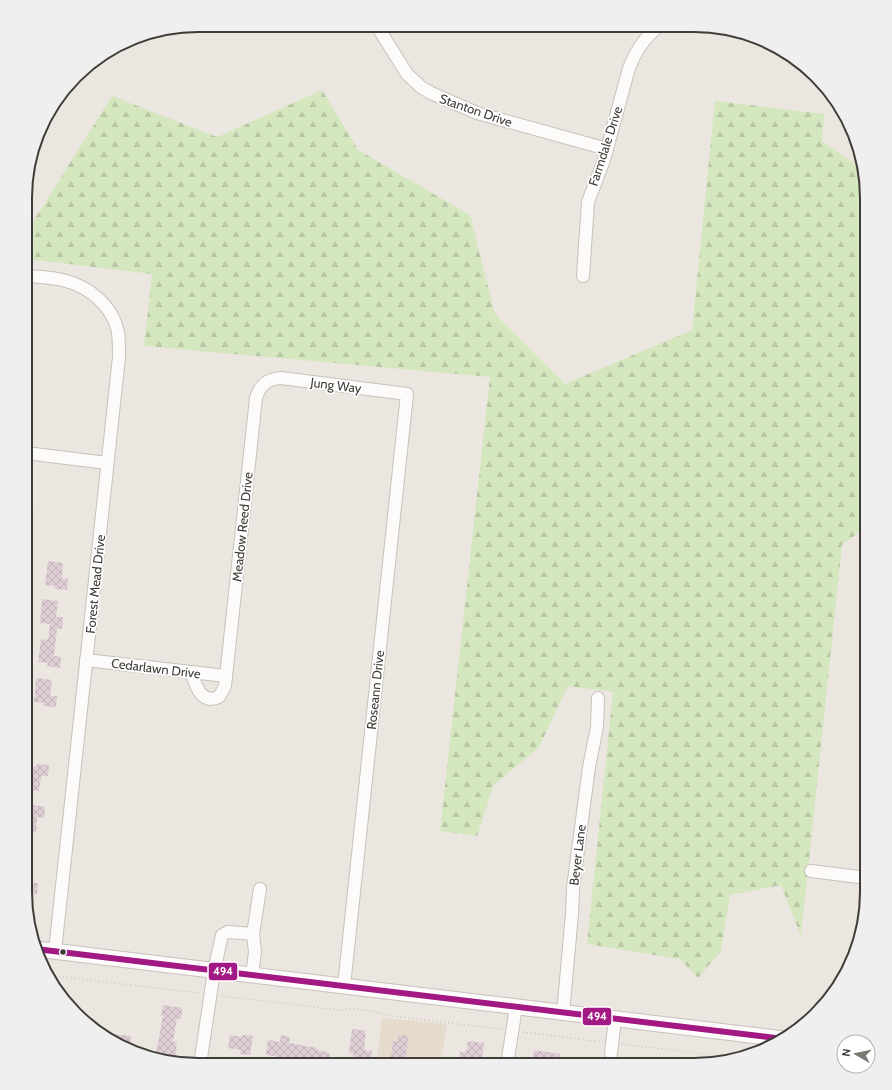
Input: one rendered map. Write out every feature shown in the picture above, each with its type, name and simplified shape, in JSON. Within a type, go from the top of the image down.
[{"type":"main road","points":[[43,950],[774,1038]]},
{"type":"street","name":"Stanton Drive","points":[[381,32],[407,74],[421,87],[431,93],[477,112],[606,148]]},
{"type":"street","name":"Farmdale Drive","points":[[583,276],[588,202],[604,160],[606,148],[629,68],[640,44],[651,32]]},
{"type":"street","name":"Forest Mead Drive","points":[[32,277],[66,281],[86,289],[102,303],[110,312],[118,331],[119,357],[55,952]]},
{"type":"street","name":"Jung Way","points":[[265,382],[281,378],[407,394]]},
{"type":"street","name":"Meadow Reed Drive","points":[[191,672],[202,696],[208,699],[219,697],[225,686],[256,398],[259,389],[265,382]]},
{"type":"street","name":"Roseann Drive","points":[[344,986],[407,394]]},
{"type":"street","points":[[32,454],[107,463]]},
{"type":"street","name":"Cedarlawn Drive","points":[[86,660],[226,676]]},
{"type":"street","name":"Beyer Lane","points":[[563,1013],[573,888],[589,767],[597,727],[598,698]]},
{"type":"street","points":[[811,871],[860,877]]},
{"type":"street","points":[[252,975],[255,952],[253,934],[260,889]]},
{"type":"street","points":[[201,1058],[214,971],[222,935],[228,932],[253,934]]},
{"type":"street","points":[[508,1058],[516,1007]]},
{"type":"street","points":[[612,1048],[615,1019]]},
{"type":"path","points":[[55,976],[203,994]]},
{"type":"path","points":[[218,996],[339,1010],[353,1009],[371,1011],[391,1016],[505,1030]]},
{"type":"path","points":[[519,1032],[612,1048],[720,1056]]},
{"type":"shaded area","points":[[382,1018],[447,1024],[441,1058],[377,1058]]},
{"type":"green space","points":[[322,90],[358,150],[470,215],[495,314],[565,384],[692,330],[715,101],[824,114],[822,141],[857,166],[860,187],[860,531],[842,545],[801,936],[781,885],[730,895],[721,951],[698,978],[680,959],[587,944],[613,692],[568,686],[539,747],[493,786],[477,836],[440,831],[490,377],[144,346],[152,274],[32,260],[32,223],[112,96],[217,137]]},
{"type":"building","points":[[48,561],[63,563],[62,578],[68,579],[67,590],[55,589],[55,586],[45,585]]},
{"type":"building","points":[[42,599],[58,601],[56,617],[63,617],[62,629],[57,628],[54,656],[61,657],[60,668],[47,666],[48,663],[38,662],[41,639],[48,640],[50,624],[40,623]]},
{"type":"building","points":[[36,678],[52,680],[50,696],[57,696],[56,707],[43,706],[44,703],[34,702]]},
{"type":"building","points":[[37,764],[49,765],[48,776],[41,776],[39,791],[32,790],[32,767],[36,767]]},
{"type":"building","points":[[33,805],[45,807],[44,818],[37,817],[36,832],[32,832]]},
{"type":"building","points":[[32,882],[38,883],[37,894],[32,894]]},
{"type":"building","points":[[163,1005],[182,1008],[181,1019],[177,1019],[173,1041],[177,1042],[175,1057],[156,1052],[163,1016],[161,1016]]},
{"type":"building","points":[[352,1029],[366,1031],[364,1050],[372,1051],[371,1058],[353,1058],[353,1054],[349,1053]]},
{"type":"building","points":[[112,1034],[131,1036],[130,1044]]},
{"type":"building","points":[[230,1035],[243,1037],[243,1035],[253,1036],[250,1055],[240,1054],[241,1050],[228,1048]]},
{"type":"building","points":[[281,1035],[290,1037],[289,1043],[317,1048],[317,1050],[330,1053],[329,1058],[276,1058],[276,1056],[266,1055],[268,1040],[280,1042]]},
{"type":"building","points":[[398,1035],[408,1036],[406,1058],[391,1058],[393,1041],[398,1041]]},
{"type":"building","points":[[468,1041],[484,1043],[482,1058],[459,1058],[460,1052],[466,1052]]},
{"type":"building","points":[[534,1050],[560,1054],[559,1058],[533,1058]]},
{"type":"transit line","name":"494","points":[[43,950],[774,1038]]}]
